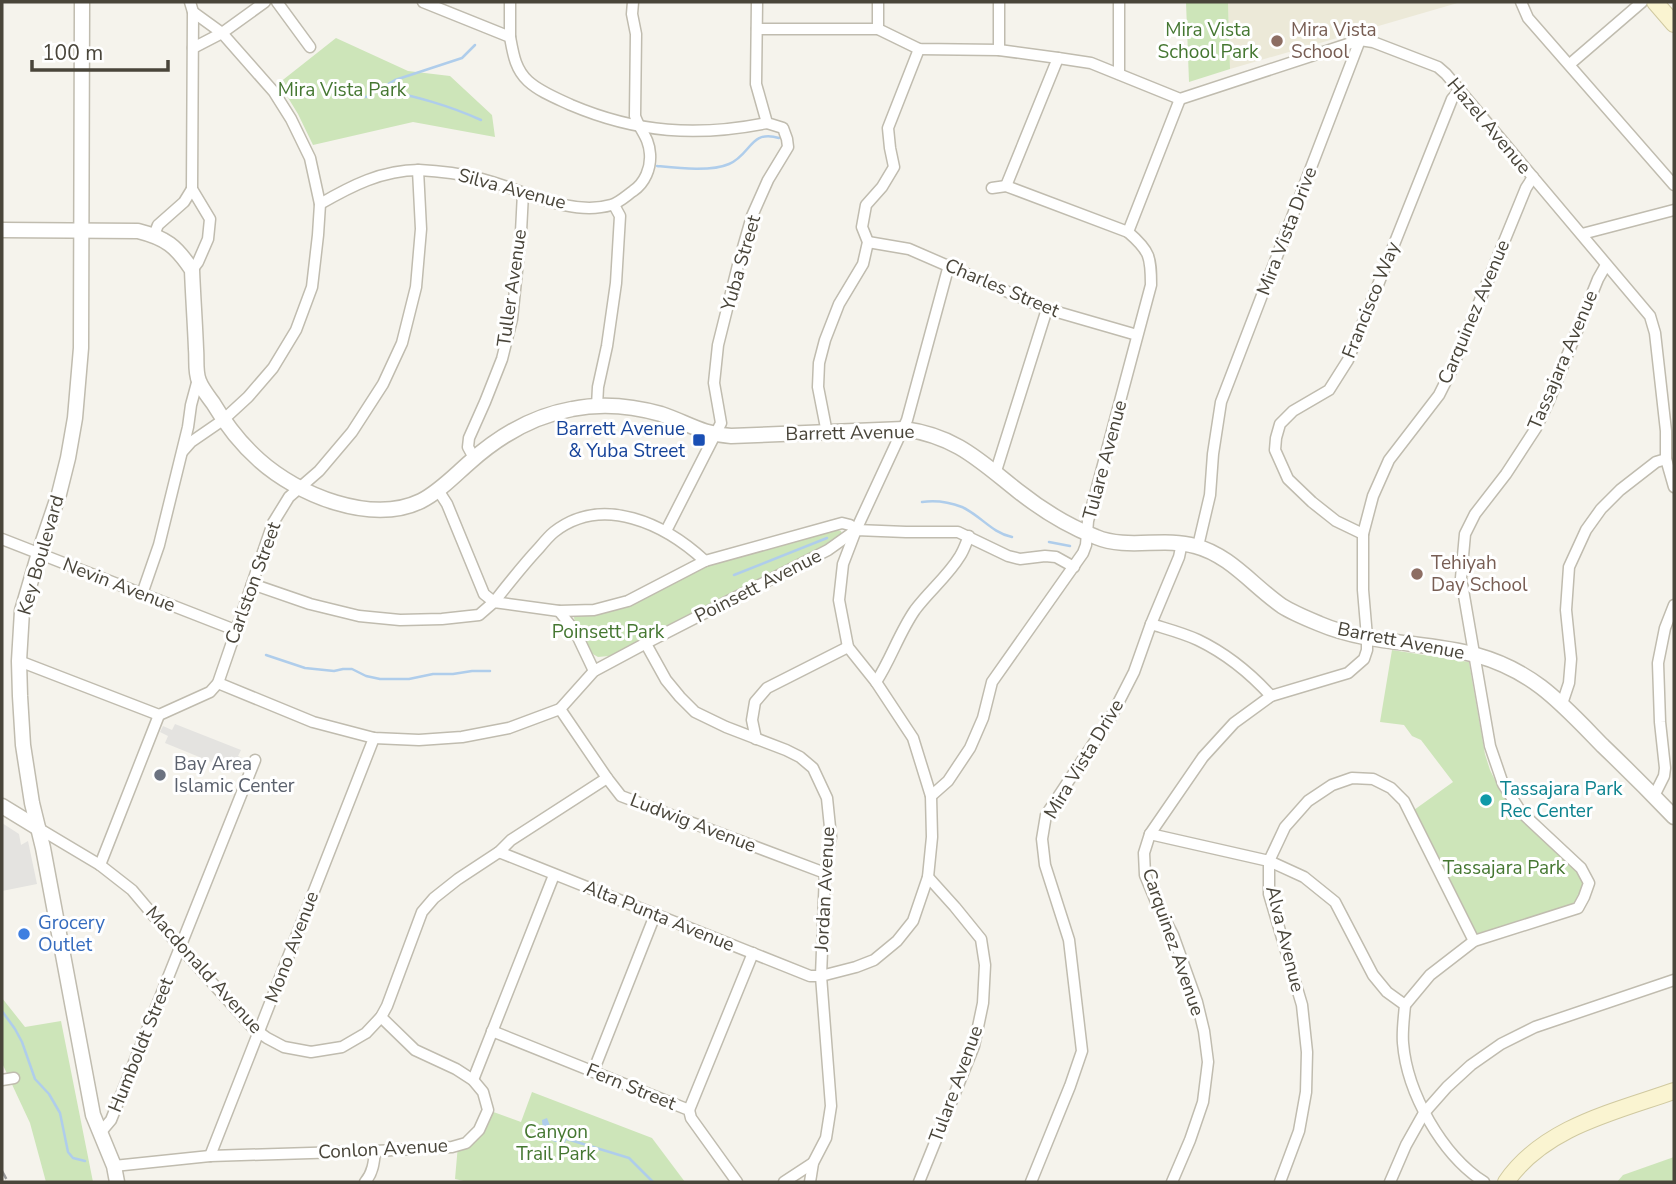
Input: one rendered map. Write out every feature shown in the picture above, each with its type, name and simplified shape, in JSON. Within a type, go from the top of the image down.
[{"type":"main road","points":[[1655,2],[1674,24]]},
{"type":"main road","points":[[1506,1182],[1519,1165],[1542,1144],[1574,1126],[1674,1091]]},
{"type":"street","name":"Key Boulevard","points":[[82,2],[83,230],[81,348],[75,418],[59,494],[22,611],[19,661],[23,745],[32,803],[93,1115],[114,1166],[117,1182]]},
{"type":"street","points":[[193,48],[222,33],[265,2]]},
{"type":"street","points":[[277,2],[310,47]]},
{"type":"street","points":[[423,2],[510,37]]},
{"type":"street","points":[[510,2],[510,37],[514,62],[527,80],[545,94],[593,114],[638,127],[696,131],[767,122]]},
{"type":"street","points":[[597,406],[616,283],[620,216],[614,205],[637,188],[649,172],[647,136],[638,127],[635,116],[636,34],[632,2]]},
{"type":"street","name":"Yuba Street","points":[[666,531],[721,423],[714,383],[718,345],[752,216],[768,180],[788,147],[783,128],[767,122],[756,84],[758,2]]},
{"type":"street","points":[[878,2],[878,29]]},
{"type":"street","points":[[999,2],[999,50]]},
{"type":"street","points":[[1119,2],[1119,74]]},
{"type":"street","points":[[1521,2],[1528,18],[1674,185]]},
{"type":"street","points":[[1570,64],[1642,2]]},
{"type":"street","points":[[2,230],[138,231],[169,242],[183,255],[192,270],[208,239],[209,219],[192,189],[191,7]]},
{"type":"street","points":[[183,451],[248,397],[273,368],[296,330],[312,286],[320,204],[310,158],[274,92],[222,33],[191,7]]},
{"type":"street","points":[[757,29],[878,29],[919,49],[999,50],[1091,63],[1180,99],[1360,40]]},
{"type":"street","name":"Hazel Avenue","points":[[1360,40],[1373,42],[1438,67],[1446,74],[1650,316],[1655,333],[1666,431],[1666,459],[1674,488]]},
{"type":"street","name":"Mira Vista Drive","points":[[1198,546],[1210,495],[1221,402],[1360,40]]},
{"type":"street","points":[[827,433],[818,387],[822,352],[839,304],[863,264],[868,242],[862,227],[866,205],[882,187],[894,167],[888,128],[919,49]]},
{"type":"street","points":[[1006,186],[1058,58]]},
{"type":"street","name":"Francisco Way","points":[[1363,534],[1336,522],[1288,479],[1275,450],[1276,438],[1280,424],[1293,411],[1329,390],[1348,360],[1452,99],[1459,91]]},
{"type":"street","points":[[992,188],[1006,186],[1128,232],[1180,99]]},
{"type":"street","name":"Silva Avenue","points":[[320,204],[351,186],[389,172],[418,170],[485,179],[560,204],[592,209],[614,205]]},
{"type":"street","name":"Carlston Street","points":[[218,683],[273,523],[289,497],[319,471],[352,432],[383,384],[402,343],[416,287],[421,229],[418,170]]},
{"type":"street","name":"Carquinez Avenue","points":[[1172,1182],[1203,1102],[1208,1062],[1197,1002],[1173,935],[1145,875],[1144,853],[1150,834],[1203,757],[1234,723],[1271,696],[1348,673],[1364,659],[1367,637],[1363,590],[1363,534],[1373,496],[1389,460],[1431,406],[1451,371],[1532,177]]},
{"type":"street","points":[[154,235],[158,225],[184,202],[192,189]]},
{"type":"street","name":"Tuller Avenue","points":[[474,458],[468,447],[469,438],[502,359],[512,319],[523,193]]},
{"type":"street","points":[[1582,234],[1674,210]]},
{"type":"street","name":"Tulare Avenue","points":[[931,796],[947,781],[970,748],[983,718],[992,682],[1083,552],[1088,522],[1151,285],[1151,263],[1144,246],[1128,232]]},
{"type":"street","name":"Charles Street","points":[[868,242],[909,249],[1047,309],[1137,335]]},
{"type":"street","points":[[821,976],[874,960],[897,941],[913,921],[928,877],[932,837],[931,796],[913,738],[876,682],[848,647],[839,600],[843,564],[856,530],[904,429],[949,265]]},
{"type":"street","name":"Tassajara Avenue","points":[[1405,1005],[1430,975],[1475,941],[1578,908],[1589,883],[1581,868],[1521,812],[1503,784],[1490,746],[1461,578],[1465,534],[1475,514],[1506,474],[1536,428],[1606,265]]},
{"type":"street","name":"Barrett Avenue","points":[[192,270],[198,379],[223,420],[239,441],[261,462],[299,488],[340,504],[365,510],[391,509],[420,502],[495,442],[527,423],[573,409],[620,406],[653,412],[714,435],[918,430],[951,442],[974,455],[1041,508],[1102,540],[1168,541],[1198,546],[1223,559],[1283,606],[1322,625],[1367,637],[1474,654],[1508,666],[1538,683],[1562,704],[1674,817]]},
{"type":"street","points":[[996,471],[1047,309]]},
{"type":"street","points":[[142,594],[159,545],[198,379]]},
{"type":"street","points":[[1562,704],[1569,683],[1566,610],[1569,567],[1586,530],[1601,509],[1620,490],[1656,462],[1666,459]]},
{"type":"street","points":[[438,489],[447,504],[484,594],[494,602],[559,611],[594,610],[628,601],[705,561],[842,523],[856,530],[958,532],[1008,556],[1020,559],[1056,557],[1074,568]]},
{"type":"street","points":[[252,584],[310,604],[359,616],[400,620],[479,615],[494,602],[522,565],[554,532],[578,518],[607,513],[636,519],[666,531],[693,549],[705,561]]},
{"type":"street","name":"Poinsett Avenue","points":[[218,683],[313,722],[374,738],[419,740],[462,737],[509,728],[560,709],[594,671],[828,550],[856,530]]},
{"type":"street","points":[[876,682],[910,618],[961,555],[969,536]]},
{"type":"street","name":"Nevin Avenue","points":[[2,539],[235,630]]},
{"type":"street","name":"Mira Vista Drive","points":[[1031,1182],[1082,1051],[1069,940],[1043,852],[1046,815],[1111,717],[1135,672],[1182,543]]},
{"type":"street","points":[[1654,796],[1665,768],[1658,663],[1665,628],[1674,605]]},
{"type":"street","points":[[559,611],[575,631],[594,671]]},
{"type":"street","points":[[1151,624],[1196,639],[1218,651],[1261,684],[1271,696]]},
{"type":"street","name":"Jordan Avenue","points":[[646,644],[666,680],[695,712],[800,757],[813,768],[827,798],[831,837],[825,873],[821,976],[831,1106],[826,1138],[813,1163],[810,1182]]},
{"type":"street","points":[[756,739],[752,720],[755,702],[767,688],[848,647]]},
{"type":"street","points":[[19,661],[159,715]]},
{"type":"street","points":[[100,865],[159,715],[210,692],[218,683]]},
{"type":"street","name":"Ludwig Avenue","points":[[560,709],[621,796],[825,873]]},
{"type":"street","name":"Mono Avenue","points":[[210,1156],[374,738]]},
{"type":"street","name":"Humboldt Street","points":[[100,1133],[111,1120],[254,760]]},
{"type":"street","points":[[499,852],[511,841],[607,778]]},
{"type":"street","name":"Alva Avenue","points":[[1280,1182],[1299,1131],[1306,1092],[1307,1052],[1302,1005],[1269,894],[1269,861],[1285,827],[1308,801],[1332,785],[1352,778],[1373,779],[1391,788],[1404,801],[1475,941]]},
{"type":"street","name":"Macdonald Avenue","points":[[2,806],[100,865],[132,890],[259,1033],[284,1047],[311,1052],[342,1047],[366,1033],[387,1006],[422,912],[434,898],[458,879],[499,852]]},
{"type":"street","points":[[1150,834],[1269,861],[1304,877],[1335,902],[1373,975],[1387,992],[1405,1005],[1403,1043],[1410,1081],[1424,1112],[1462,1166],[1484,1182]]},
{"type":"street","name":"Alta Punta Avenue","points":[[499,852],[810,976],[821,976]]},
{"type":"street","points":[[381,1017],[415,1050],[456,1069],[472,1080],[554,874]]},
{"type":"street","name":"Tulare Avenue","points":[[919,1182],[974,1046],[983,1003],[985,965],[981,939],[928,877]]},
{"type":"street","points":[[593,1072],[655,915]]},
{"type":"street","points":[[689,1110],[753,953]]},
{"type":"street","points":[[1390,1182],[1424,1112],[1471,1065],[1501,1044],[1535,1027],[1674,980]]},
{"type":"street","name":"Fern Street","points":[[492,1031],[689,1110],[691,1118],[737,1182]]},
{"type":"street","points":[[2,1080],[14,1079]]},
{"type":"street","name":"Conlon Avenue","points":[[114,1166],[210,1156],[452,1147],[466,1143],[479,1130],[488,1110],[483,1092],[472,1080]]},
{"type":"street","points":[[365,1182],[370,1177],[375,1151]]},
{"type":"street","points":[[784,1182],[813,1163]]},
{"type":"shaded area","name":"Mira Vista School","points":[[1228,2],[1461,2],[1230,69]]},
{"type":"shaded area","points":[[175,724],[241,750],[238,756],[244,759],[242,764],[235,761],[231,770],[165,743],[168,736],[160,732],[163,726],[172,730]]},
{"type":"shaded area","points":[[2,823],[19,834],[21,845],[28,841],[37,884],[2,891]]},
{"type":"green space","name":"Mira Vista School Park","points":[[1186,2],[1228,2],[1230,69],[1189,82]]},
{"type":"green space","name":"Mira Vista Park","points":[[336,38],[408,71],[450,76],[492,115],[495,137],[413,122],[313,145],[279,83]]},
{"type":"green space","name":"Poinsett Park","points":[[836,530],[842,534],[825,545],[609,656],[598,657],[591,653],[585,637],[575,624],[574,617],[577,615],[593,614],[709,564]]},
{"type":"green space","name":"Tassajara Park","points":[[1392,650],[1469,662],[1485,754],[1496,782],[1503,793],[1571,857],[1585,882],[1582,899],[1570,908],[1475,934],[1414,810],[1453,782],[1421,740],[1412,736],[1404,725],[1380,722]]},
{"type":"green space","points":[[2,998],[25,1027],[61,1021],[93,1182],[46,1182],[30,1123],[2,1063]]},
{"type":"green space","name":"Canyon Trail Park","points":[[532,1092],[652,1138],[685,1182],[468,1182],[455,1179],[458,1145],[466,1143],[488,1110],[521,1122]]},
{"type":"green space","points":[[1674,1157],[1674,1182],[1617,1182],[1623,1175]]},
{"type":"water","points":[[547,1118],[550,1126],[565,1132],[565,1143],[555,1142],[545,1134],[542,1120]]},
{"type":"waterway","points":[[366,97],[395,80],[462,58],[475,45]]},
{"type":"waterway","points":[[381,89],[432,102],[481,120]]},
{"type":"waterway","points":[[657,166],[694,169],[722,166],[736,160],[762,137],[779,138]]},
{"type":"waterway","points":[[922,502],[942,502],[962,507],[998,532],[1012,537]]},
{"type":"waterway","points":[[734,575],[827,538]]},
{"type":"waterway","points":[[1049,542],[1070,546]]},
{"type":"waterway","points":[[266,655],[305,668],[334,671],[352,669],[380,679],[409,679],[433,674],[490,671]]},
{"type":"waterway","points":[[2,1011],[22,1042],[35,1079],[49,1094],[60,1113],[68,1152],[73,1158],[85,1161]]},
{"type":"waterway","points":[[567,1139],[629,1158],[653,1182]]},
{"type":"railway","points":[[2,1171],[8,1182]]},
{"type":"place","name":"Mira Vista School","points":[[1277,41]]},
{"type":"place","name":"Barrett Avenue & Yuba Street","points":[[699,440]]},
{"type":"place","name":"Tehiyah Day School","points":[[1417,574]]},
{"type":"place","name":"Bay Area Islamic Center","points":[[160,775]]},
{"type":"place","name":"Tassajara Park Rec Center","points":[[1486,800]]},
{"type":"place","name":"Grocery Outlet","points":[[24,934]]}]
